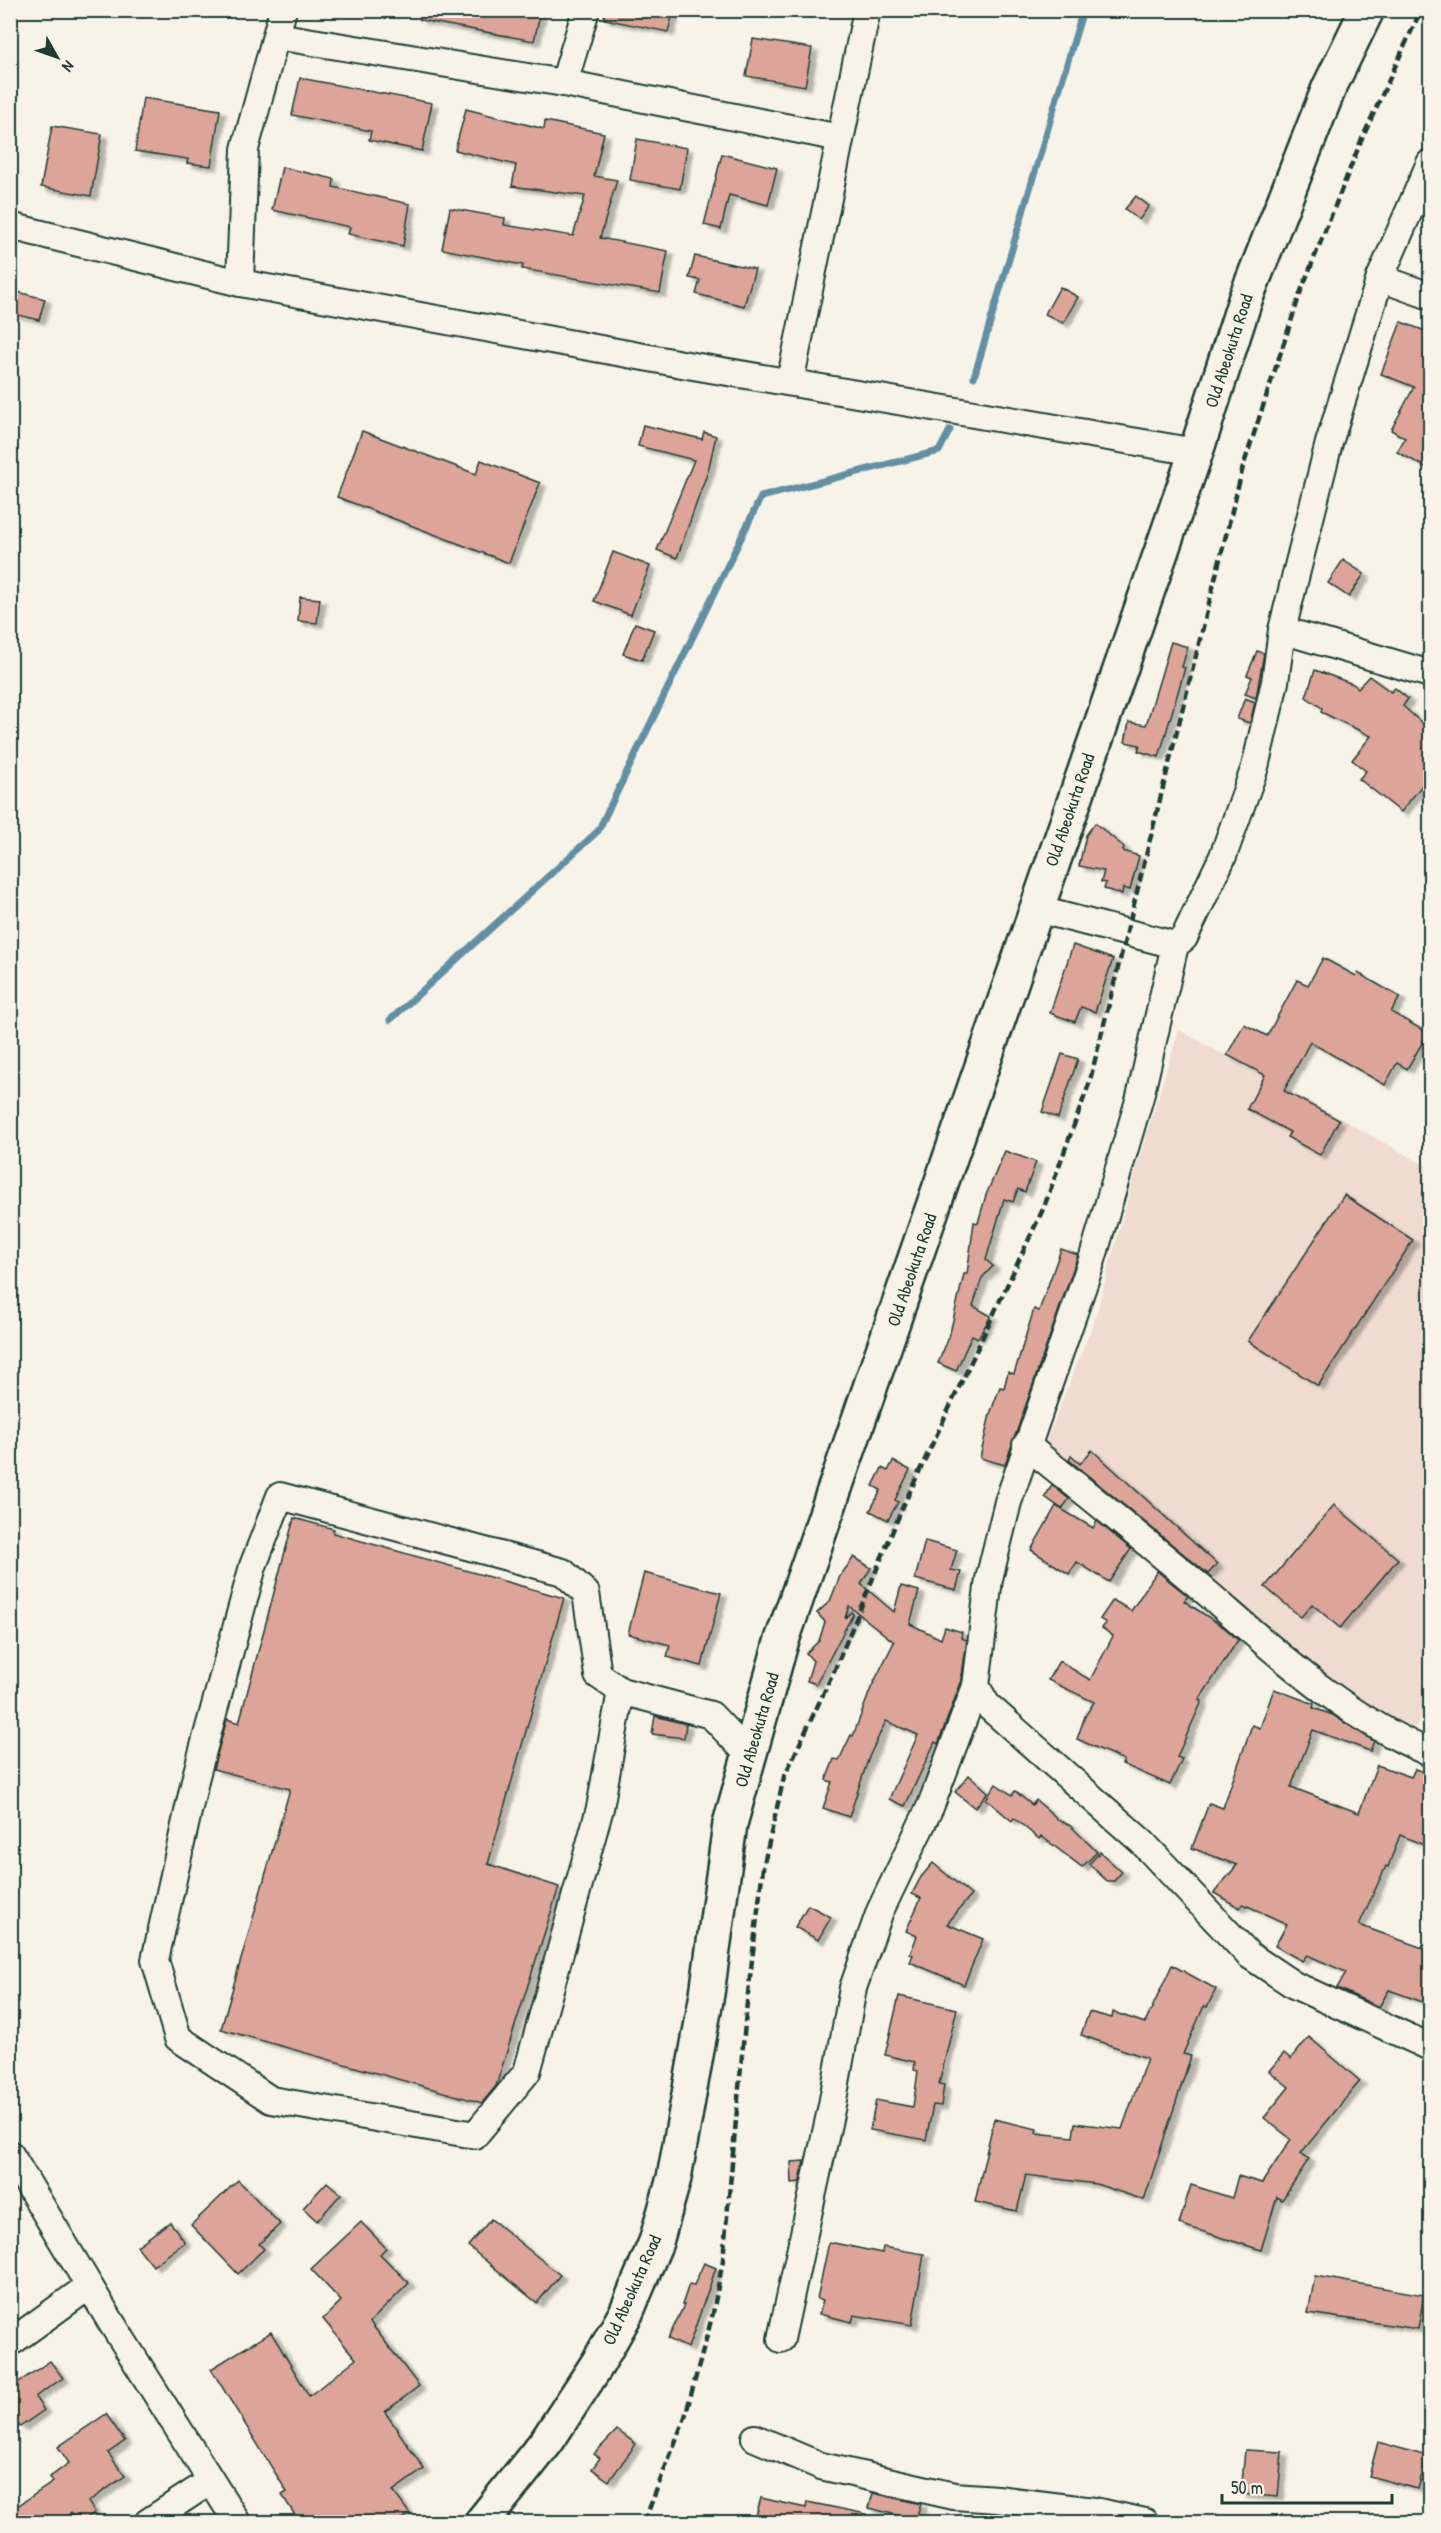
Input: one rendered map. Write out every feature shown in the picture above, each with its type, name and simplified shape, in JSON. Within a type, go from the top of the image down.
[{"type":"highway","name":"Old Abeokuta Road","points":[[482,2523],[547,2441],[598,2363],[626,2313],[656,2242],[674,2178],[707,1994],[730,1824],[781,1643],[1196,452],[1245,300],[1329,88],[1368,10]]},
{"type":"street","points":[[240,283],[244,149],[283,10]]},
{"type":"street","points":[[564,83],[586,10]]},
{"type":"street","points":[[790,382],[867,10]]},
{"type":"street","points":[[276,36],[564,83],[840,138]]},
{"type":"street","points":[[781,2339],[832,2105],[853,1988],[880,1911],[932,1805],[976,1686],[989,1579],[1008,1502],[1092,1260],[1137,1108],[1175,945],[1184,938],[1223,856],[1255,767],[1275,681],[1282,630],[1329,443],[1380,278],[1431,164]]},
{"type":"street","points":[[10,226],[240,283],[1196,452]]},
{"type":"street","points":[[1380,278],[1431,296]]},
{"type":"street","points":[[1282,630],[1431,674]]},
{"type":"street","points":[[1036,909],[1175,945]]},
{"type":"street","points":[[1026,1445],[1148,1543],[1288,1665],[1346,1709],[1384,1731],[1431,1753]]},
{"type":"street","points":[[621,1691],[600,1808],[527,2072],[476,2135],[271,2100],[178,2038],[155,1960],[199,1765],[253,1566],[280,1496],[563,1572],[586,1593],[598,1674],[621,1691],[711,1715],[749,1755]]},
{"type":"street","points":[[976,1686],[987,1705],[1142,1842],[1249,1955],[1294,1985],[1431,2047]]},
{"type":"street","points":[[10,2154],[209,2482],[237,2523]]},
{"type":"street","points":[[10,2343],[89,2286]]},
{"type":"street","points":[[755,2438],[821,2466],[954,2496],[1083,2510],[1145,2523]]},
{"type":"street","points":[[148,2523],[209,2482]]},
{"type":"shaded area","points":[[1179,1030],[1430,1168],[1430,1707],[1405,1740],[1042,1451],[1094,1322],[1137,1165]]},
{"type":"building","points":[[421,10],[541,10],[534,41],[420,20]]},
{"type":"building","points":[[605,10],[674,10],[668,32],[604,19]]},
{"type":"building","points":[[753,39],[812,48],[805,86],[746,76]]},
{"type":"building","points":[[300,78],[432,103],[422,151],[369,140],[371,131],[292,115]]},
{"type":"building","points":[[143,98],[220,110],[211,166],[187,163],[188,159],[135,151]]},
{"type":"building","points":[[466,109],[544,129],[545,121],[604,133],[594,176],[617,180],[600,238],[668,251],[660,293],[522,269],[523,265],[442,249],[450,208],[505,218],[504,225],[573,236],[585,196],[512,186],[516,165],[455,150]]},
{"type":"building","points":[[52,126],[102,134],[91,196],[41,187]]},
{"type":"building","points":[[637,139],[687,148],[680,189],[630,180]]},
{"type":"building","points":[[722,154],[777,168],[768,205],[729,195],[721,229],[704,225]]},
{"type":"building","points":[[282,167],[334,179],[333,187],[410,204],[403,246],[348,234],[350,227],[272,210]]},
{"type":"building","points":[[1136,196],[1149,206],[1139,220],[1125,209]]},
{"type":"building","points":[[695,256],[755,269],[744,306],[696,294],[700,280],[689,278]]},
{"type":"building","points":[[1060,287],[1078,297],[1063,323],[1045,314]]},
{"type":"building","points":[[10,290],[45,299],[39,320],[10,313]]},
{"type":"building","points":[[1401,322],[1431,333],[1431,470],[1397,452],[1405,438],[1391,430],[1414,387],[1381,374]]},
{"type":"building","points":[[643,425],[702,439],[704,432],[716,436],[708,471],[677,558],[657,550],[694,460],[638,446]]},
{"type":"building","points":[[362,431],[476,474],[481,460],[540,483],[509,563],[337,497]]},
{"type":"building","points":[[613,552],[650,566],[631,615],[594,601]]},
{"type":"building","points":[[1343,560],[1364,574],[1349,597],[1328,583]]},
{"type":"building","points":[[300,597],[320,599],[317,623],[298,621]]},
{"type":"building","points":[[635,623],[654,630],[642,660],[623,654]]},
{"type":"building","points":[[1171,642],[1188,647],[1182,667],[1185,668],[1159,757],[1138,751],[1140,745],[1125,742],[1129,722],[1146,725]]},
{"type":"building","points":[[1257,651],[1264,653],[1256,698],[1245,694],[1252,677],[1247,675]]},
{"type":"building","points":[[1315,670],[1358,688],[1369,676],[1391,692],[1395,688],[1408,699],[1403,706],[1431,731],[1431,774],[1401,812],[1359,779],[1366,771],[1352,760],[1371,736],[1321,712],[1322,708],[1306,697]]},
{"type":"building","points":[[1245,698],[1255,702],[1250,723],[1237,719]]},
{"type":"building","points":[[1095,823],[1124,847],[1123,851],[1139,856],[1130,890],[1123,888],[1122,894],[1104,889],[1106,883],[1101,882],[1104,871],[1079,866],[1086,835]]},
{"type":"building","points":[[1073,945],[1113,959],[1095,1012],[1081,1007],[1075,1022],[1050,1013]]},
{"type":"building","points":[[1323,958],[1356,976],[1358,973],[1400,997],[1391,1012],[1428,1033],[1407,1069],[1397,1063],[1385,1085],[1310,1042],[1284,1091],[1339,1120],[1320,1155],[1287,1137],[1290,1132],[1247,1109],[1265,1075],[1227,1055],[1244,1024],[1267,1036],[1297,980],[1308,985]]},
{"type":"building","points":[[1062,1054],[1078,1059],[1058,1118],[1042,1112]]},
{"type":"building","points":[[1005,1151],[1036,1162],[1025,1192],[1018,1189],[1013,1202],[1004,1199],[986,1260],[993,1266],[982,1278],[973,1306],[991,1316],[978,1338],[972,1335],[956,1371],[938,1363],[949,1337],[964,1274],[967,1274],[974,1222],[978,1223],[986,1195]]},
{"type":"building","points":[[1344,1195],[1413,1240],[1318,1386],[1248,1341]]},
{"type":"building","points":[[1061,1249],[1078,1255],[1005,1465],[980,1458],[990,1414],[1000,1387],[1004,1388],[1008,1372],[1014,1374],[1034,1309],[1039,1311]]},
{"type":"building","points":[[1092,1450],[1217,1564],[1208,1574],[1069,1460],[1071,1456],[1080,1464]]},
{"type":"building","points":[[893,1461],[910,1470],[895,1500],[898,1502],[888,1520],[870,1511],[881,1490],[873,1486],[882,1468],[888,1471]]},
{"type":"building","points":[[1052,1485],[1069,1499],[1062,1509],[1045,1497]]},
{"type":"building","points":[[1334,1505],[1398,1559],[1340,1628],[1312,1604],[1301,1617],[1265,1587]]},
{"type":"building","points":[[1056,1506],[1093,1528],[1097,1521],[1131,1549],[1109,1582],[1077,1562],[1069,1574],[1031,1550]]},
{"type":"building","points":[[294,1518],[334,1529],[333,1533],[564,1598],[488,1864],[559,1887],[496,2086],[482,2103],[221,2029],[290,1789],[213,1769],[227,1719],[239,1723]]},
{"type":"building","points":[[925,1541],[957,1550],[951,1570],[961,1572],[956,1590],[915,1579]]},
{"type":"building","points":[[854,1557],[871,1568],[861,1584],[894,1612],[901,1586],[919,1591],[910,1624],[941,1639],[945,1627],[962,1632],[961,1638],[967,1640],[961,1682],[938,1744],[935,1742],[905,1806],[889,1799],[918,1735],[886,1721],[869,1757],[849,1817],[823,1808],[832,1782],[826,1780],[834,1759],[839,1760],[851,1735],[853,1736],[871,1688],[894,1642],[849,1606],[845,1618],[851,1612],[853,1614],[816,1684],[807,1681],[813,1661],[806,1653],[819,1641],[825,1622],[817,1613],[830,1601],[840,1576]]},
{"type":"building","points":[[1157,1571],[1188,1596],[1184,1601],[1225,1628],[1238,1640],[1199,1700],[1202,1701],[1177,1757],[1182,1759],[1170,1785],[1122,1764],[1124,1760],[1077,1739],[1085,1716],[1094,1702],[1048,1680],[1059,1661],[1090,1680],[1113,1636],[1102,1628],[1106,1623],[1100,1619],[1113,1600],[1131,1611]]},
{"type":"building","points":[[644,1573],[721,1593],[702,1666],[667,1657],[670,1645],[628,1634]]},
{"type":"building","points":[[1274,1689],[1314,1704],[1313,1708],[1333,1715],[1374,1741],[1370,1751],[1313,1730],[1291,1787],[1359,1813],[1377,1765],[1411,1777],[1415,1769],[1431,1774],[1431,1848],[1400,1835],[1388,1867],[1386,1866],[1359,1925],[1431,1951],[1431,2005],[1389,1990],[1379,2007],[1337,1988],[1346,1972],[1307,1955],[1302,1961],[1275,1946],[1287,1924],[1243,1904],[1240,1908],[1214,1893],[1237,1865],[1192,1848],[1209,1803],[1223,1808],[1252,1725],[1260,1728]]},
{"type":"building","points":[[655,1716],[686,1724],[684,1738],[652,1734]]},
{"type":"building","points":[[969,1775],[988,1792],[975,1808],[955,1792]]},
{"type":"building","points":[[996,1784],[1012,1795],[1015,1791],[1032,1805],[1036,1800],[1059,1820],[1071,1826],[1097,1852],[1082,1867],[1041,1836],[1039,1839],[1014,1818],[1012,1821],[986,1799]]},
{"type":"building","points":[[1100,1852],[1122,1872],[1114,1881],[1107,1881],[1089,1864]]},
{"type":"building","points":[[933,1863],[971,1895],[947,1924],[983,1939],[964,1985],[910,1962],[913,1955],[910,1954],[917,1936],[906,1931],[921,1898],[912,1894],[921,1877]]},
{"type":"building","points":[[808,1905],[831,1917],[818,1940],[795,1927]]},
{"type":"building","points":[[1172,1965],[1216,1989],[1207,2007],[1204,2006],[1183,2054],[1191,2056],[1144,2200],[1096,2184],[1026,2175],[1017,2211],[975,2202],[994,2119],[1037,2129],[1036,2133],[1073,2137],[1075,2123],[1122,2129],[1147,2058],[1081,2035],[1089,2012],[1112,2018],[1113,2012],[1145,2023]]},
{"type":"building","points":[[899,1996],[957,2009],[939,2084],[944,2085],[941,2106],[933,2105],[926,2140],[870,2130],[876,2100],[913,2107],[918,2071],[914,2070],[915,2062],[885,2055]]},
{"type":"building","points":[[1309,2037],[1360,2081],[1301,2153],[1309,2159],[1282,2200],[1277,2197],[1261,2250],[1179,2224],[1191,2185],[1232,2198],[1238,2176],[1262,2183],[1291,2139],[1264,2118],[1289,2087],[1269,2071],[1284,2053],[1291,2059]]},
{"type":"building","points":[[804,2161],[800,2182],[792,2183],[791,2162]]},
{"type":"building","points":[[238,2180],[280,2224],[259,2244],[264,2249],[238,2274],[191,2225]]},
{"type":"building","points":[[327,2182],[341,2194],[317,2221],[303,2208]]},
{"type":"building","points":[[491,2219],[560,2275],[537,2303],[468,2246]]},
{"type":"building","points":[[170,2222],[185,2242],[153,2266],[137,2246]]},
{"type":"building","points":[[361,2222],[386,2248],[380,2254],[409,2283],[370,2322],[419,2386],[385,2412],[424,2469],[393,2491],[410,2514],[398,2523],[300,2523],[282,2495],[287,2492],[211,2369],[271,2332],[309,2396],[356,2359],[323,2319],[341,2301],[311,2269]]},
{"type":"building","points":[[829,2242],[882,2253],[883,2247],[924,2254],[912,2325],[854,2315],[852,2322],[819,2314],[823,2300],[817,2299]]},
{"type":"building","points":[[704,2263],[716,2268],[688,2348],[668,2339],[684,2305],[682,2305],[689,2284],[694,2285]]},
{"type":"building","points":[[1315,2276],[1424,2295],[1418,2329],[1308,2313]]},
{"type":"building","points":[[50,2361],[63,2378],[35,2397],[44,2410],[20,2427],[10,2413],[10,2388]]},
{"type":"building","points":[[106,2414],[125,2441],[108,2453],[125,2476],[88,2502],[95,2512],[81,2523],[78,2523],[71,2513],[58,2523],[10,2523],[10,2511],[53,2482],[50,2477],[69,2463],[58,2447]]},
{"type":"building","points":[[617,2430],[636,2444],[609,2481],[592,2469],[600,2458],[594,2454]]},
{"type":"building","points":[[1378,2442],[1427,2456],[1418,2489],[1369,2476]]},
{"type":"building","points":[[1245,2450],[1282,2452],[1278,2497],[1241,2494]]},
{"type":"building","points":[[873,2493],[921,2504],[916,2520],[869,2508]]},
{"type":"building","points":[[761,2498],[806,2508],[807,2502],[867,2514],[866,2523],[754,2523]]},
{"type":"waterway","points":[[974,377],[1083,10]]},
{"type":"waterway","points":[[390,1020],[598,831],[761,497],[939,451],[950,430]]},
{"type":"railway","points":[[644,2522],[685,2417],[713,2313],[723,2260],[747,2002],[763,1868],[784,1777],[835,1669],[904,1504],[1044,1207],[1089,1084],[1243,467],[1301,291],[1361,141],[1421,10]]}]
